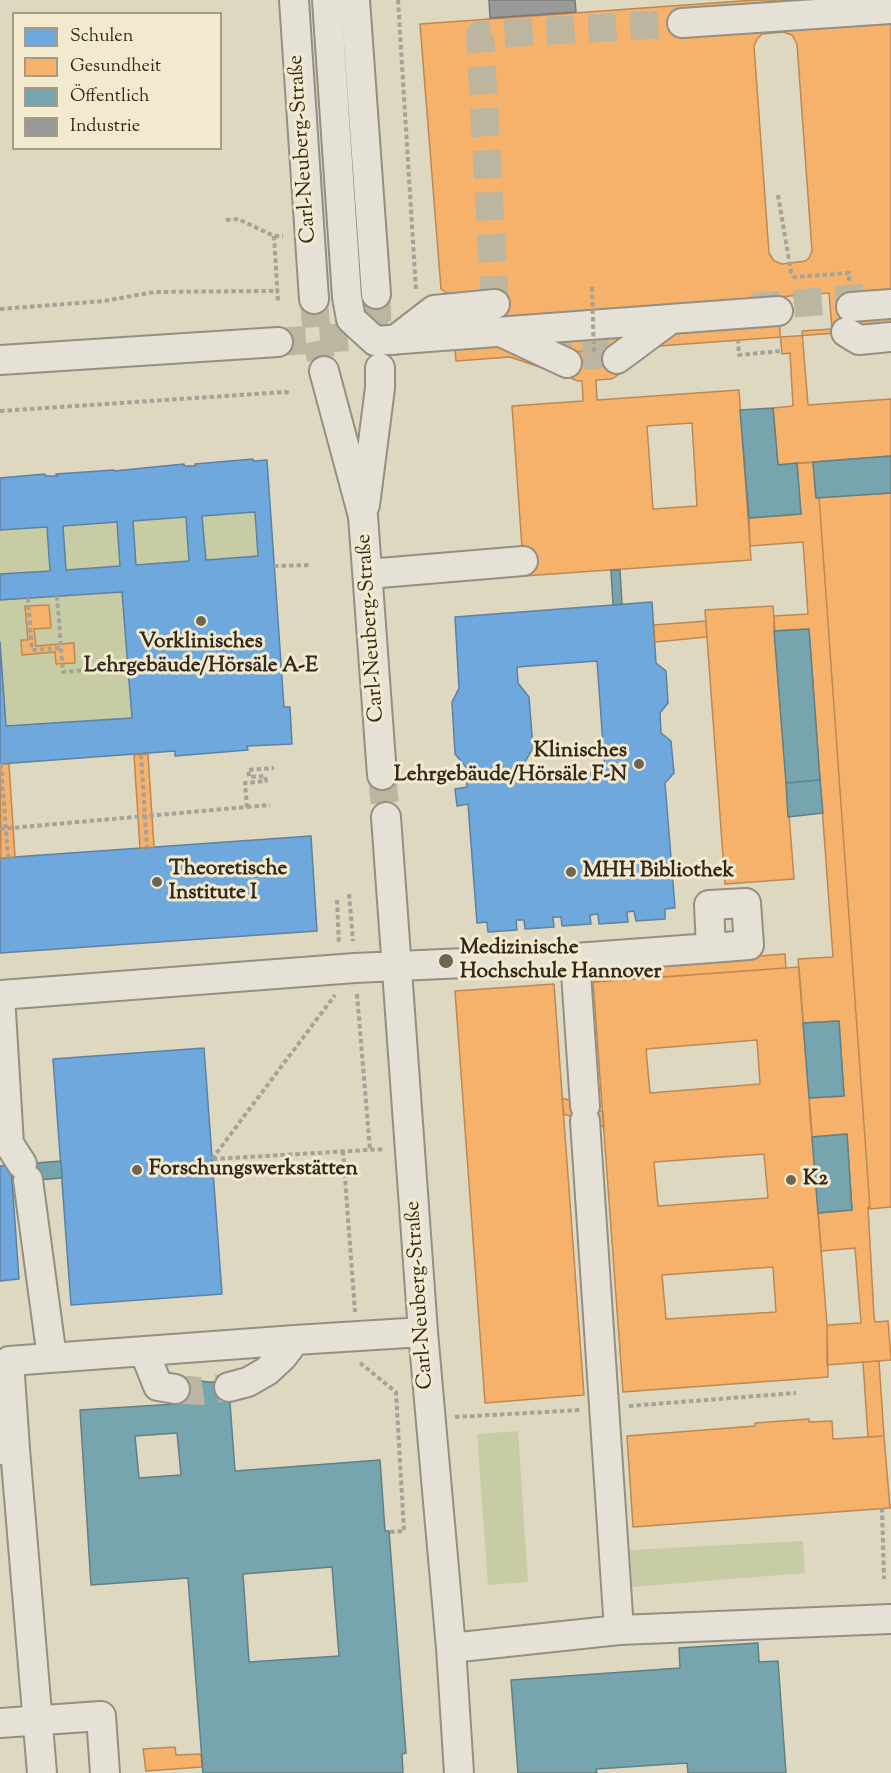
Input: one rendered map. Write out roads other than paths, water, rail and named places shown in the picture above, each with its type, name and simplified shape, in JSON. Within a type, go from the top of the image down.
[{"type":"lane","name":"Carl-Neuberg-Straße","points":[[294,0],[314,299]]},
{"type":"lane","points":[[327,0],[347,297],[351,319],[375,341],[778,311]]},
{"type":"lane","points":[[355,0],[376,294]]},
{"type":"lane","points":[[682,23],[891,9]]},
{"type":"lane","points":[[395,339],[434,310],[495,304]]},
{"type":"lane","points":[[891,304],[849,320],[859,340],[891,336]]},
{"type":"lane","points":[[501,332],[592,359],[671,319]]},
{"type":"lane","points":[[0,360],[278,342]]},
{"type":"lane","name":"Carl-Neuberg-Straße","points":[[363,516],[380,388],[380,368]]},
{"type":"lane","name":"Carl-Neuberg-Straße","points":[[324,371],[363,516],[382,775]]},
{"type":"lane","points":[[368,574],[523,561]]},
{"type":"lane","name":"Carl-Neuberg-Straße","points":[[386,817],[423,1332],[451,1648],[459,1773]]},
{"type":"lane","points":[[52,1358],[25,1172],[9,1144],[0,995],[354,958],[396,966],[575,958],[711,948]]},
{"type":"lane","points":[[575,958],[619,1630]]},
{"type":"lane","points":[[42,1773],[8,1450],[9,1361],[423,1332]]},
{"type":"lane","points":[[229,1387],[248,1382],[267,1371],[284,1356],[295,1340]]},
{"type":"lane","points":[[144,1351],[158,1386],[175,1389]]},
{"type":"lane","points":[[451,1648],[619,1630],[891,1619]]},
{"type":"lane","points":[[0,1723],[101,1716],[105,1773]]},
{"type":"tunnel","points":[[495,304],[480,35],[682,23]]},
{"type":"tunnel","points":[[376,294],[379,354]]},
{"type":"tunnel","points":[[752,307],[877,297]]},
{"type":"tunnel","points":[[314,299],[321,359]]},
{"type":"tunnel","points":[[278,342],[389,334]]},
{"type":"tunnel","points":[[544,345],[565,357],[618,353],[635,337]]},
{"type":"tunnel","points":[[382,775],[386,817]]},
{"type":"tunnel","points":[[175,1389],[200,1391],[229,1387]]},
{"type":"place","name":"Vorklinisches Lehrgebäude/Hörsäle A-E","points":[[201,621]]},
{"type":"place","name":"Klinisches Lehrgebäude/Hörsäle F-N","points":[[639,764]]},
{"type":"place","name":"MHH Bibliothek","points":[[571,872]]},
{"type":"place","name":"Theoretische Institute I","points":[[157,882]]},
{"type":"place","name":"Medizinische Hochschule Hannover","points":[[446,961]]},
{"type":"place","name":"Forschungswerkstätten","points":[[137,1170]]},
{"type":"place","name":"K2","points":[[791,1180]]}]
